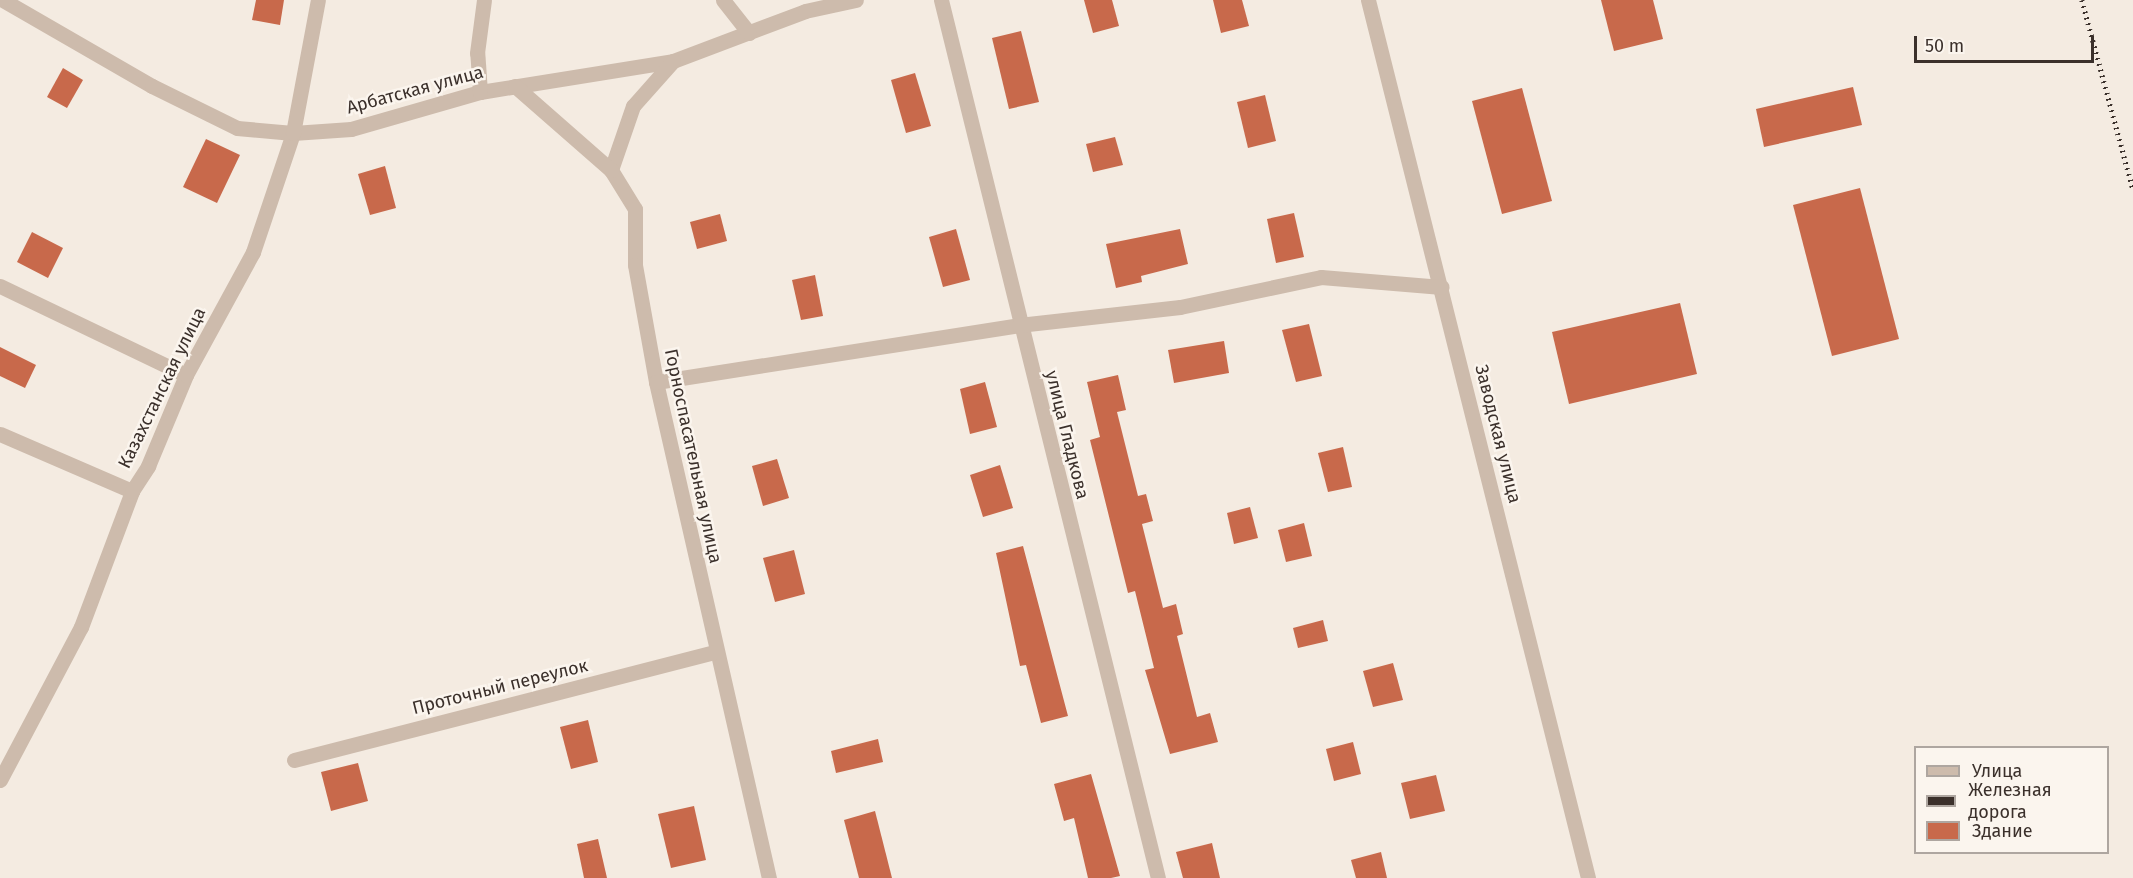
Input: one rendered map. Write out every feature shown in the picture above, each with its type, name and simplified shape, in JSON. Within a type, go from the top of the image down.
[{"type":"street","name":"Казахстанская улица","points":[[0,780],[5,753],[81,627],[132,491],[148,466],[186,375],[253,252],[293,133],[318,0]]},
{"type":"street","points":[[480,92],[477,53],[484,0]]},
{"type":"street","points":[[723,0],[749,33]]},
{"type":"street","name":"Арбатская улица","points":[[10,1],[152,86],[237,128],[293,133],[351,129],[480,92],[673,61],[805,11],[856,0]]},
{"type":"street","name":"улица Гладкова","points":[[941,0],[1019,325],[1158,878]]},
{"type":"street","name":"Заводская улица","points":[[1368,0],[1442,286],[1588,878]]},
{"type":"street","points":[[611,170],[633,106],[673,61]]},
{"type":"street","name":"Горноспасательная улица","points":[[515,86],[611,170],[635,209],[635,265],[657,382],[716,652],[769,878]]},
{"type":"street","points":[[657,382],[1019,325],[1180,307],[1321,277],[1442,286]]},
{"type":"street","points":[[0,285],[186,375]]},
{"type":"street","points":[[0,434],[132,491]]},
{"type":"street","name":"Проточный переулок","points":[[294,760],[716,652]]},
{"type":"building","points":[[256,0],[284,0],[280,25],[252,20]]},
{"type":"building","points":[[1084,0],[1112,0],[1119,26],[1093,33]]},
{"type":"building","points":[[1213,0],[1242,0],[1249,26],[1221,33]]},
{"type":"building","points":[[1601,0],[1653,0],[1663,39],[1614,51]]},
{"type":"building","points":[[1021,31],[1039,102],[1009,109],[992,38]]},
{"type":"building","points":[[63,68],[83,80],[67,108],[47,97]]},
{"type":"building","points":[[915,73],[931,126],[906,133],[891,80]]},
{"type":"building","points":[[1853,87],[1862,125],[1764,147],[1756,109]]},
{"type":"building","points":[[1522,88],[1552,201],[1502,214],[1472,101]]},
{"type":"building","points":[[1265,95],[1276,141],[1248,148],[1237,102]]},
{"type":"building","points":[[1115,137],[1123,165],[1093,172],[1086,144]]},
{"type":"building","points":[[206,139],[240,155],[217,203],[183,187]]},
{"type":"building","points":[[385,166],[396,208],[370,215],[358,174]]},
{"type":"building","points":[[1860,188],[1899,339],[1832,356],[1793,205]]},
{"type":"building","points":[[1294,213],[1304,257],[1276,263],[1267,219]]},
{"type":"building","points":[[720,214],[727,241],[697,249],[690,222]]},
{"type":"building","points":[[956,229],[970,280],[943,287],[929,237]]},
{"type":"building","points":[[1180,229],[1188,264],[1141,276],[1142,282],[1116,288],[1106,244]]},
{"type":"building","points":[[32,232],[63,248],[48,278],[17,262]]},
{"type":"building","points":[[815,275],[823,316],[801,320],[792,280]]},
{"type":"building","points":[[1680,303],[1697,374],[1569,404],[1552,332]]},
{"type":"building","points":[[1309,324],[1322,376],[1296,382],[1282,330]]},
{"type":"building","points":[[1224,341],[1229,373],[1174,383],[1168,350]]},
{"type":"building","points":[[0,347],[36,365],[25,388],[0,376]]},
{"type":"building","points":[[1118,375],[1126,410],[1117,412],[1138,496],[1146,494],[1153,521],[1142,524],[1163,608],[1176,604],[1183,634],[1177,636],[1197,717],[1210,713],[1218,742],[1170,754],[1145,670],[1154,668],[1135,591],[1128,593],[1090,440],[1100,437],[1087,382]]},
{"type":"building","points":[[985,382],[997,427],[970,434],[960,389]]},
{"type":"building","points":[[1343,447],[1352,487],[1328,492],[1318,453]]},
{"type":"building","points":[[777,459],[789,498],[763,506],[752,466]]},
{"type":"building","points":[[1000,465],[1013,508],[983,517],[970,475]]},
{"type":"building","points":[[1250,507],[1258,538],[1234,544],[1227,513]]},
{"type":"building","points":[[1304,523],[1312,556],[1286,562],[1278,530]]},
{"type":"building","points":[[1023,546],[1068,716],[1041,723],[1026,665],[1020,666],[996,553]]},
{"type":"building","points":[[794,550],[805,594],[775,602],[763,558]]},
{"type":"building","points":[[1323,620],[1328,641],[1298,648],[1293,628]]},
{"type":"building","points":[[1393,663],[1403,700],[1373,707],[1363,671]]},
{"type":"building","points":[[588,720],[598,762],[571,769],[560,727]]},
{"type":"building","points":[[878,739],[883,762],[836,773],[831,751]]},
{"type":"building","points":[[1353,742],[1361,774],[1334,781],[1326,749]]},
{"type":"building","points":[[358,763],[368,801],[331,811],[321,772]]},
{"type":"building","points":[[1091,774],[1120,876],[1088,878],[1074,818],[1064,821],[1054,784]]},
{"type":"building","points":[[1436,775],[1445,811],[1410,819],[1401,783]]},
{"type":"building","points":[[694,806],[706,860],[671,868],[658,814]]},
{"type":"building","points":[[875,811],[892,878],[859,878],[844,820]]},
{"type":"building","points":[[598,839],[607,878],[584,878],[577,844]]},
{"type":"building","points":[[1212,843],[1220,878],[1183,878],[1176,852]]},
{"type":"building","points":[[1381,852],[1387,878],[1356,878],[1351,860]]},
{"type":"railway","points":[[2082,0],[2133,189]]}]
